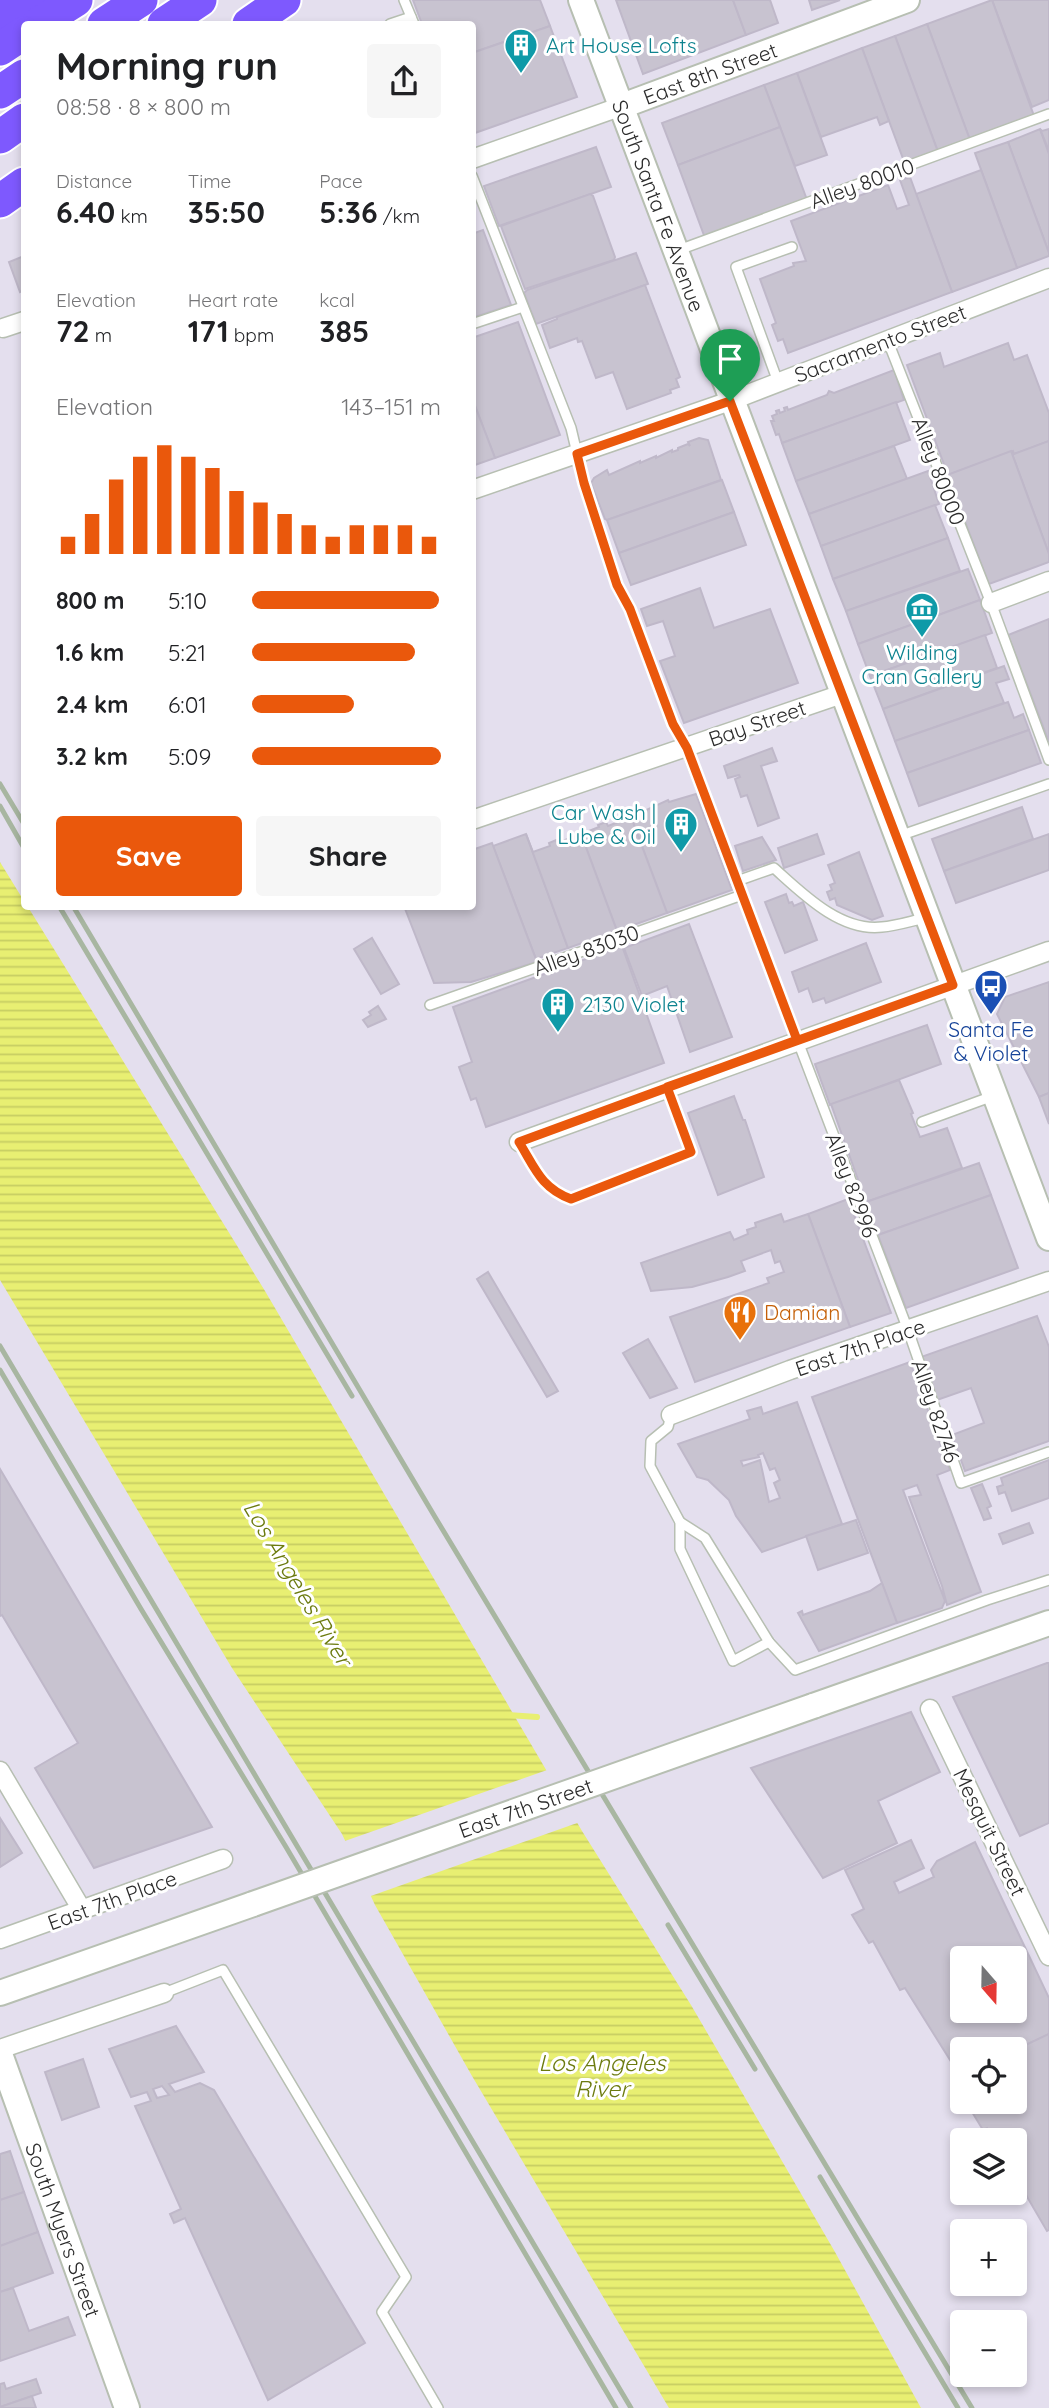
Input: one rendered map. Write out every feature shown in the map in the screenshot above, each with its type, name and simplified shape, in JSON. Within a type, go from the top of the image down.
[{"type":"highway","points":[[0,19],[31,0]]},
{"type":"highway","points":[[43,21],[76,0]]},
{"type":"highway","points":[[108,21],[141,0]]},
{"type":"highway","points":[[168,21],[200,0]]},
{"type":"highway","points":[[253,21],[284,0]]},
{"type":"highway","points":[[0,50],[21,35]]},
{"type":"highway","points":[[0,92],[21,78]]},
{"type":"highway","points":[[0,137],[21,122]]},
{"type":"highway","points":[[0,201],[21,186]]},
{"type":"main road","name":"South Santa Fe Avenue","points":[[581,0],[730,401],[1049,1238]]},
{"type":"main road","name":"East 8th Street","points":[[622,106],[908,0]]},
{"type":"main road","name":"East 7th Street","points":[[0,1993],[1049,1623]]},
{"type":"main road","name":"South Myers Street","points":[[0,2051],[127,2408]]},
{"type":"street","name":"East 8th Street","points":[[476,158],[622,106]]},
{"type":"street","name":"Sacramento Street","points":[[476,489],[730,401],[1049,278]]},
{"type":"street","points":[[3,328],[21,322]]},
{"type":"street","points":[[991,603],[1049,581]]},
{"type":"street","name":"Bay Street","points":[[476,819],[842,694]]},
{"type":"street","points":[[519,1142],[1049,951]]},
{"type":"street","name":"East 7th Place","points":[[671,1415],[790,1370],[1049,1281]]},
{"type":"street","name":"Mesquit Street","points":[[930,1709],[1049,1956]]},
{"type":"street","points":[[0,1771],[82,1910]]},
{"type":"street","name":"East 7th Place","points":[[0,1939],[223,1859]]},
{"type":"street","points":[[0,2051],[164,1993]]},
{"type":"lane","points":[[404,0],[412,21]]},
{"type":"lane","name":"Alley 80010","points":[[675,251],[1049,114]]},
{"type":"lane","name":"Alley 82996","points":[[476,186],[571,428],[584,483],[617,585],[630,609],[673,724],[687,748],[908,1330]]},
{"type":"lane","points":[[778,382],[736,267],[792,247]]},
{"type":"lane","points":[[476,323],[523,307]]},
{"type":"lane","name":"Alley 80000","points":[[887,339],[991,603],[1049,760]]},
{"type":"lane","points":[[896,837],[1049,784]]},
{"type":"lane","points":[[737,881],[774,868],[827,912],[851,923],[880,928],[927,918]]},
{"type":"lane","name":"Alley 83030","points":[[430,1005],[742,895]]},
{"type":"lane","points":[[519,1142],[546,1185],[571,1199],[691,1152],[667,1087]]},
{"type":"lane","points":[[922,1122],[995,1096]]},
{"type":"lane","name":"Alley 82746","points":[[908,1330],[961,1483],[1049,1452]]},
{"type":"lane","points":[[671,1415],[668,1427],[651,1441],[650,1466],[680,1522],[680,1549],[733,1661],[769,1642]]},
{"type":"lane","points":[[680,1522],[705,1538],[769,1642],[795,1671],[1049,1580]]},
{"type":"lane","points":[[164,1993],[223,1970],[406,2277],[382,2312],[438,2408]]},
{"type":"water","name":"Los Angeles River","points":[[0,862],[21,896],[21,910],[30,910],[265,1291],[582,1831],[691,2005],[835,2252],[921,2408],[669,2408],[472,2076],[375,1905],[342,1834],[232,1668],[0,1280]]},
{"type":"pier","points":[[550,1769],[580,1822],[368,1897],[342,1842]]},
{"type":"building","points":[[413,0],[540,0],[550,26],[476,52],[476,21],[421,21]]},
{"type":"building","points":[[616,0],[733,0],[746,35],[643,74]]},
{"type":"building","points":[[733,0],[770,0],[778,23],[746,35]]},
{"type":"building","points":[[809,0],[840,0],[812,10]]},
{"type":"building","points":[[992,0],[1049,0],[1049,100],[1032,107]]},
{"type":"building","points":[[992,0],[1034,116],[970,140],[927,24]]},
{"type":"building","points":[[927,24],[970,140],[938,152],[895,36]]},
{"type":"building","name":"Art House Lofts","points":[[550,26],[577,97],[476,133],[476,52]]},
{"type":"building","points":[[895,36],[938,152],[905,164],[862,48]]},
{"type":"building","points":[[862,48],[889,121],[880,125],[877,117],[821,137],[797,73]]},
{"type":"building","points":[[797,73],[827,155],[795,166],[764,85]]},
{"type":"building","points":[[764,85],[780,127],[678,165],[662,123]]},
{"type":"building","points":[[780,127],[807,200],[705,238],[678,165]]},
{"type":"building","points":[[1040,129],[1049,154],[1049,253],[1008,142]]},
{"type":"building","points":[[1040,129],[1049,129],[1049,151]]},
{"type":"building","points":[[1008,142],[1049,253],[1049,256],[1017,268],[975,153]]},
{"type":"building","points":[[596,147],[611,187],[499,226],[484,186]]},
{"type":"building","points":[[981,170],[1017,268],[952,292],[916,194]]},
{"type":"building","points":[[910,177],[952,292],[788,353],[783,339],[778,341],[772,325],[776,323],[760,279],[794,266],[793,263],[806,261],[791,221],[888,185],[897,209],[909,205],[900,180]]},
{"type":"building","points":[[590,194],[593,196],[614,260],[525,289],[501,226]]},
{"type":"building","points":[[483,230],[511,305],[476,317],[476,233]]},
{"type":"building","points":[[636,253],[648,284],[536,324],[524,293],[527,290]]},
{"type":"building","points":[[21,257],[20,292],[9,262]]},
{"type":"building","points":[[645,285],[680,377],[676,379],[679,387],[670,390],[671,393],[627,409],[613,372],[596,378],[582,341],[578,342],[577,338],[550,348],[542,325]]},
{"type":"building","points":[[518,322],[560,435],[495,458],[476,408],[476,337]]},
{"type":"building","points":[[1008,343],[1014,360],[1027,355],[1049,413],[1049,441],[948,475],[907,365],[940,353],[944,367]]},
{"type":"building","points":[[894,370],[904,400],[782,443],[779,434],[776,435],[771,421],[774,421],[772,416],[777,414],[776,411],[779,410],[780,413],[785,411],[784,408],[787,407],[788,410],[827,395],[829,391],[834,393]]},
{"type":"building","points":[[896,402],[910,440],[796,481],[782,443]]},
{"type":"building","points":[[476,408],[495,458],[476,465]]},
{"type":"building","points":[[699,438],[708,440],[721,480],[605,519],[591,483],[594,478],[607,470],[609,475],[640,461],[656,458],[688,444],[690,446],[688,442]]},
{"type":"building","points":[[1049,441],[1049,554],[1011,451],[1014,454]]},
{"type":"building","points":[[894,446],[907,479],[809,514],[796,481]]},
{"type":"building","points":[[1011,451],[1049,554],[1049,562],[989,584],[947,475]]},
{"type":"building","points":[[928,471],[939,504],[821,546],[809,514]]},
{"type":"building","points":[[722,480],[734,512],[619,553],[607,520]]},
{"type":"building","points":[[935,505],[948,538],[833,579],[821,546]]},
{"type":"building","points":[[734,512],[746,545],[631,585],[619,553]]},
{"type":"building","points":[[948,538],[960,571],[846,611],[833,579]]},
{"type":"building","points":[[968,569],[980,600],[858,644],[846,611]]},
{"type":"building","points":[[700,588],[714,628],[770,609],[798,683],[684,723],[660,661],[675,656],[663,621],[647,626],[641,609]]},
{"type":"building","name":"Wilding Cran Gallery","points":[[980,600],[992,633],[870,676],[858,644]]},
{"type":"building","points":[[1049,619],[1049,742],[1008,635]]},
{"type":"building","points":[[985,635],[997,668],[883,709],[870,676]]},
{"type":"building","points":[[1004,666],[1009,679],[996,683],[1004,703],[895,741],[883,709]]},
{"type":"building","points":[[1008,702],[1014,718],[1023,714],[1029,730],[907,773],[895,741]]},
{"type":"building","points":[[1029,730],[1041,763],[919,806],[907,773]]},
{"type":"building","points":[[772,748],[777,761],[761,766],[779,818],[758,826],[747,795],[741,797],[735,779],[740,777],[739,775],[728,778],[724,766]]},
{"type":"building","name":"Car Wash | Lube & Oil","points":[[696,794],[732,890],[667,913],[631,817],[668,800],[669,802]]},
{"type":"building","points":[[1022,807],[1033,839],[944,871],[932,839]]},
{"type":"building","points":[[631,817],[667,913],[617,931],[581,834],[606,822],[608,826]]},
{"type":"building","points":[[526,834],[568,948],[536,959],[493,846]]},
{"type":"building","points":[[526,834],[533,852],[550,846],[549,843],[556,840],[557,843],[581,834],[617,931],[568,948]]},
{"type":"building","points":[[817,834],[824,854],[784,868],[778,848]]},
{"type":"building","points":[[1049,834],[1049,870],[956,903],[944,871]]},
{"type":"building","points":[[762,837],[776,860],[743,871],[735,846]]},
{"type":"building","points":[[492,843],[537,962],[471,982],[434,983],[406,910],[476,910],[476,849]]},
{"type":"building","points":[[859,852],[883,916],[872,920],[837,905],[835,898],[830,900],[827,892],[832,890],[830,885],[835,883],[828,865]]},
{"type":"building","points":[[786,894],[789,903],[792,902],[794,906],[803,902],[817,940],[785,953],[765,902]]},
{"type":"building","points":[[689,924],[732,1037],[690,1052],[667,986],[642,996],[624,948]]},
{"type":"building","points":[[372,938],[399,984],[381,994],[354,949]]},
{"type":"building","points":[[866,943],[881,982],[826,1003],[824,998],[813,1002],[808,988],[799,992],[792,972]]},
{"type":"building","name":"2130 Violet","points":[[622,946],[664,1063],[486,1127],[476,1098],[471,1100],[459,1067],[472,1062],[453,1007]]},
{"type":"building","points":[[1049,982],[1049,1093],[1039,1097],[997,1014],[1005,997]]},
{"type":"building","points":[[378,1006],[386,1019],[368,1027],[363,1020]]},
{"type":"building","points":[[927,1025],[941,1064],[830,1105],[815,1064]]},
{"type":"building","points":[[899,1080],[920,1137],[947,1128],[962,1168],[866,1202],[831,1104]]},
{"type":"building","points":[[1049,1093],[1049,1124],[1039,1097]]},
{"type":"building","points":[[734,1096],[764,1177],[718,1195],[688,1113]]},
{"type":"building","points":[[979,1163],[991,1195],[878,1235],[866,1202]]},
{"type":"building","points":[[991,1195],[1018,1268],[906,1308],[878,1235]]},
{"type":"building","points":[[848,1199],[891,1313],[850,1327],[808,1214]]},
{"type":"building","points":[[781,1214],[784,1222],[808,1214],[850,1327],[695,1382],[670,1317],[769,1283],[767,1278],[784,1272],[780,1261],[775,1263],[771,1250],[741,1261],[745,1271],[728,1277],[692,1287],[651,1291],[641,1263],[730,1232],[734,1240],[748,1234],[747,1230],[756,1227],[755,1223]]},
{"type":"building","points":[[488,1272],[558,1391],[547,1397],[477,1279]]},
{"type":"building","points":[[1037,1316],[1049,1347],[1049,1441],[965,1471],[952,1435],[984,1423],[971,1388],[937,1400],[921,1357]]},
{"type":"building","points":[[648,1339],[677,1388],[650,1398],[623,1353]]},
{"type":"building","points":[[910,1362],[950,1470],[937,1475],[981,1592],[947,1605],[909,1497],[921,1495],[917,1485],[903,1490],[945,1601],[942,1608],[897,1623],[812,1397]]},
{"type":"building","points":[[797,1402],[842,1524],[762,1552],[736,1516],[729,1500],[708,1480],[697,1477],[678,1444],[750,1419],[747,1411],[761,1407],[763,1414]],"holes":[[[763,1453],[770,1470],[775,1468],[780,1480],[774,1483],[780,1498],[769,1502],[760,1460],[743,1466],[741,1461],[759,1457],[758,1455]]]},
{"type":"building","points":[[1049,1460],[1049,1498],[1012,1511],[1005,1492],[999,1494],[997,1487],[1003,1485],[1001,1478]]},
{"type":"building","points":[[0,1469],[212,1827],[94,1868],[35,1768],[78,1743],[2,1615],[0,1616]]},
{"type":"building","points":[[982,1484],[991,1506],[987,1508],[991,1518],[984,1520],[971,1488]]},
{"type":"building","points":[[856,1520],[868,1553],[818,1570],[806,1536]]},
{"type":"building","points":[[1029,1523],[1033,1533],[1003,1544],[999,1534]]},
{"type":"building","points":[[882,1583],[897,1623],[819,1651],[798,1613],[802,1611],[803,1615],[870,1591]]},
{"type":"building","points":[[1047,1663],[1049,1823],[1020,1836],[953,1697]]},
{"type":"building","points":[[911,1712],[940,1772],[878,1801],[897,1843],[823,1878],[751,1768]]},
{"type":"building","points":[[0,1818],[22,1853],[0,1867]]},
{"type":"building","points":[[911,1840],[924,1868],[894,1882],[899,1893],[934,1877],[931,1870],[937,1861],[975,1842],[1024,1946],[950,1946],[950,2023],[1027,2023],[1027,1952],[1049,1998],[1049,2034],[1027,2044],[1027,2037],[950,2037],[950,2060],[905,1988],[900,1990],[873,1941],[869,1943],[852,1915],[864,1909],[845,1870]]},
{"type":"building","points":[[176,2026],[204,2072],[169,2084],[175,2092],[200,2083],[214,2090],[365,2343],[268,2400],[185,2218],[174,2223],[170,2214],[181,2209],[135,2106],[151,2101],[147,2092],[131,2097],[109,2049]],"holes":[[[162,2086],[169,2095],[157,2098],[153,2089]]]},
{"type":"building","points":[[1049,2034],[1047,2231],[1027,2197],[1027,2128],[982,2128],[973,2114],[1027,2114],[1027,2044]]},
{"type":"building","points":[[83,2059],[99,2107],[62,2120],[45,2072]]},
{"type":"building","points":[[10,2151],[24,2192],[0,2200],[0,2154]]},
{"type":"building","points":[[24,2192],[38,2232],[0,2246],[0,2200]]},
{"type":"building","points":[[38,2232],[53,2273],[0,2292],[0,2246]]},
{"type":"building","points":[[13,2288],[29,2331],[68,2317],[75,2335],[0,2361],[0,2292]]},
{"type":"building","points":[[36,2379],[41,2393],[0,2407],[0,2384],[4,2383],[6,2389]]},
{"type":"building","points":[[32,2396],[36,2408],[0,2408],[0,2407]]},
{"type":"waterway","points":[[507,1715],[537,1717]]},
{"type":"railway","points":[[0,784],[21,819]]},
{"type":"railway","points":[[0,806],[21,843]]},
{"type":"railway","points":[[61,910],[352,1396]]},
{"type":"railway","points":[[75,910],[435,1517],[972,2408]]},
{"type":"railway","points":[[0,1346],[631,2408]]},
{"type":"railway","points":[[0,1370],[286,1847],[616,2408]]},
{"type":"railway","points":[[668,1925],[755,2069]]},
{"type":"railway","points":[[820,2177],[958,2408]]},
{"type":"place","name":"Art House Lofts","points":[[521,75]]},
{"type":"place","name":"Wilding Cran Gallery","points":[[922,639]]},
{"type":"place","name":"Car Wash | Lube & Oil","points":[[681,854]]},
{"type":"place","name":"Santa Fe & Violet","points":[[991,1016]]},
{"type":"place","name":"2130 Violet","points":[[558,1034]]},
{"type":"place","name":"Damian","points":[[740,1342]]},
{"type":"route","points":[[730,401],[577,454],[617,585],[630,609],[673,724],[687,748],[797,1040],[667,1087],[519,1142],[546,1185],[571,1199],[691,1152],[667,1087],[953,985],[730,401]]}]
